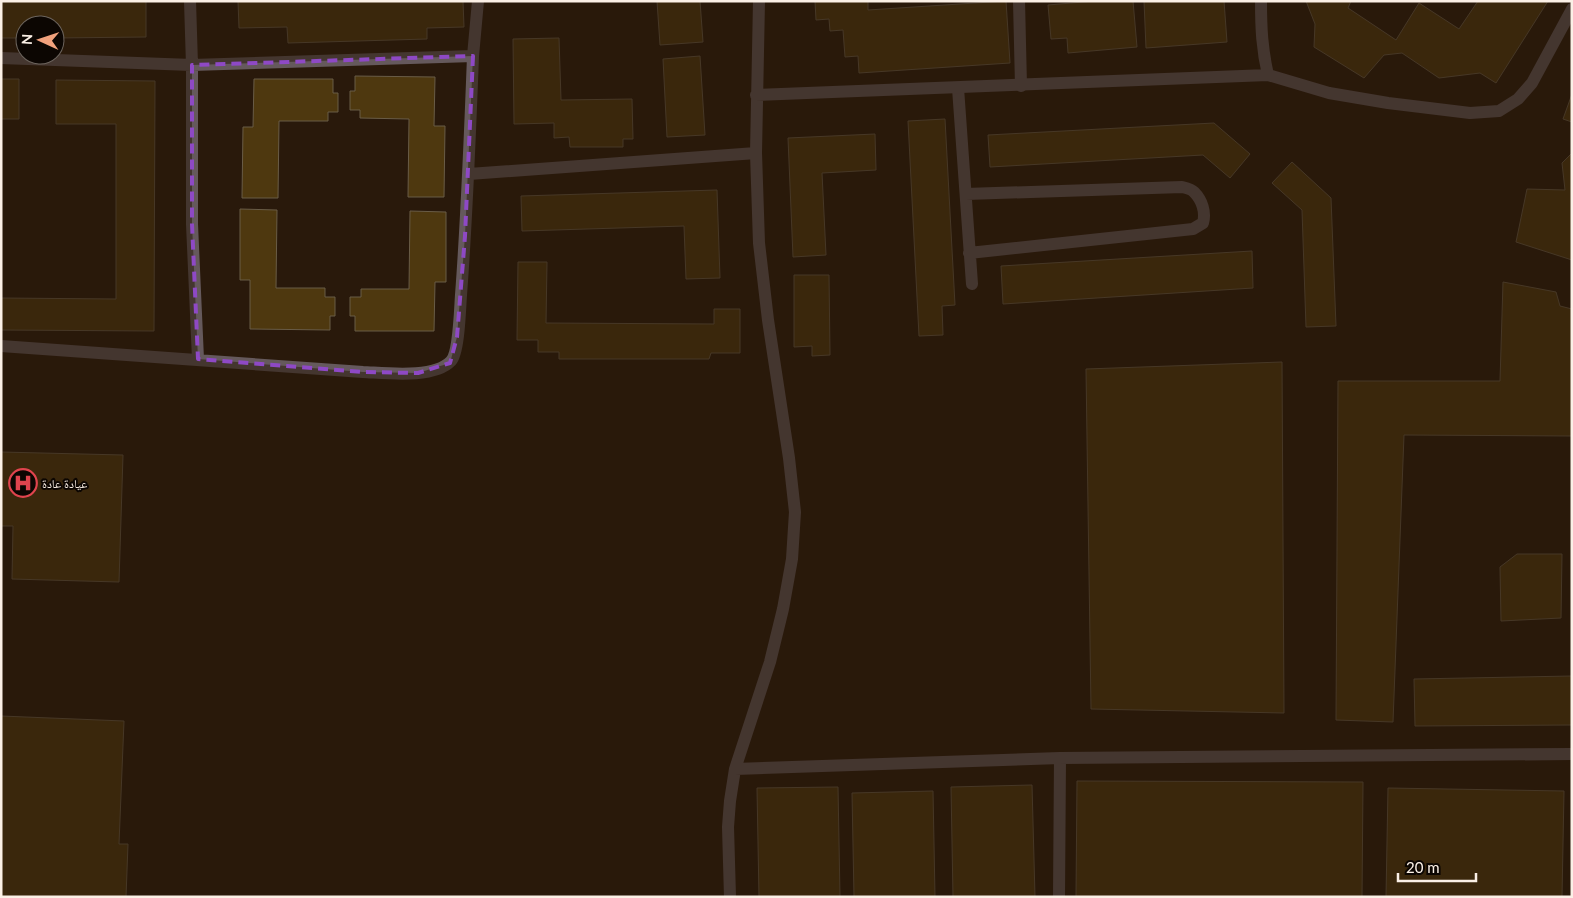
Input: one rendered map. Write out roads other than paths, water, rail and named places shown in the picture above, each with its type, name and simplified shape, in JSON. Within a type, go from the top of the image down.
[{"type":"street","points":[[190,1],[192,224],[198,359]]},
{"type":"street","points":[[1,346],[363,372],[418,373],[431,371],[450,363],[454,358],[457,337],[469,174],[473,56],[478,1]]},
{"type":"street","points":[[730,897],[728,827],[730,801],[736,768],[770,662],[783,609],[792,559],[795,512],[760,253],[756,154],[759,1]]},
{"type":"street","points":[[1019,1],[1021,86]]},
{"type":"street","points":[[1261,1],[1262,50],[1268,75]]},
{"type":"street","points":[[756,95],[1268,75],[1329,93],[1388,103],[1470,113],[1500,111],[1518,99],[1532,83],[1572,9]]},
{"type":"street","points":[[1,58],[192,65],[473,56]]},
{"type":"street","points":[[958,88],[972,284]]},
{"type":"street","points":[[469,174],[756,154]]},
{"type":"street","points":[[966,194],[1182,187],[1193,191],[1201,203],[1205,215],[1203,223],[1193,229],[969,253]]},
{"type":"street","points":[[736,768],[1060,758],[1572,754]]},
{"type":"street","points":[[1060,758],[1060,897]]},
{"type":"place","name":"عيادة عادة","points":[[23,483]]}]
